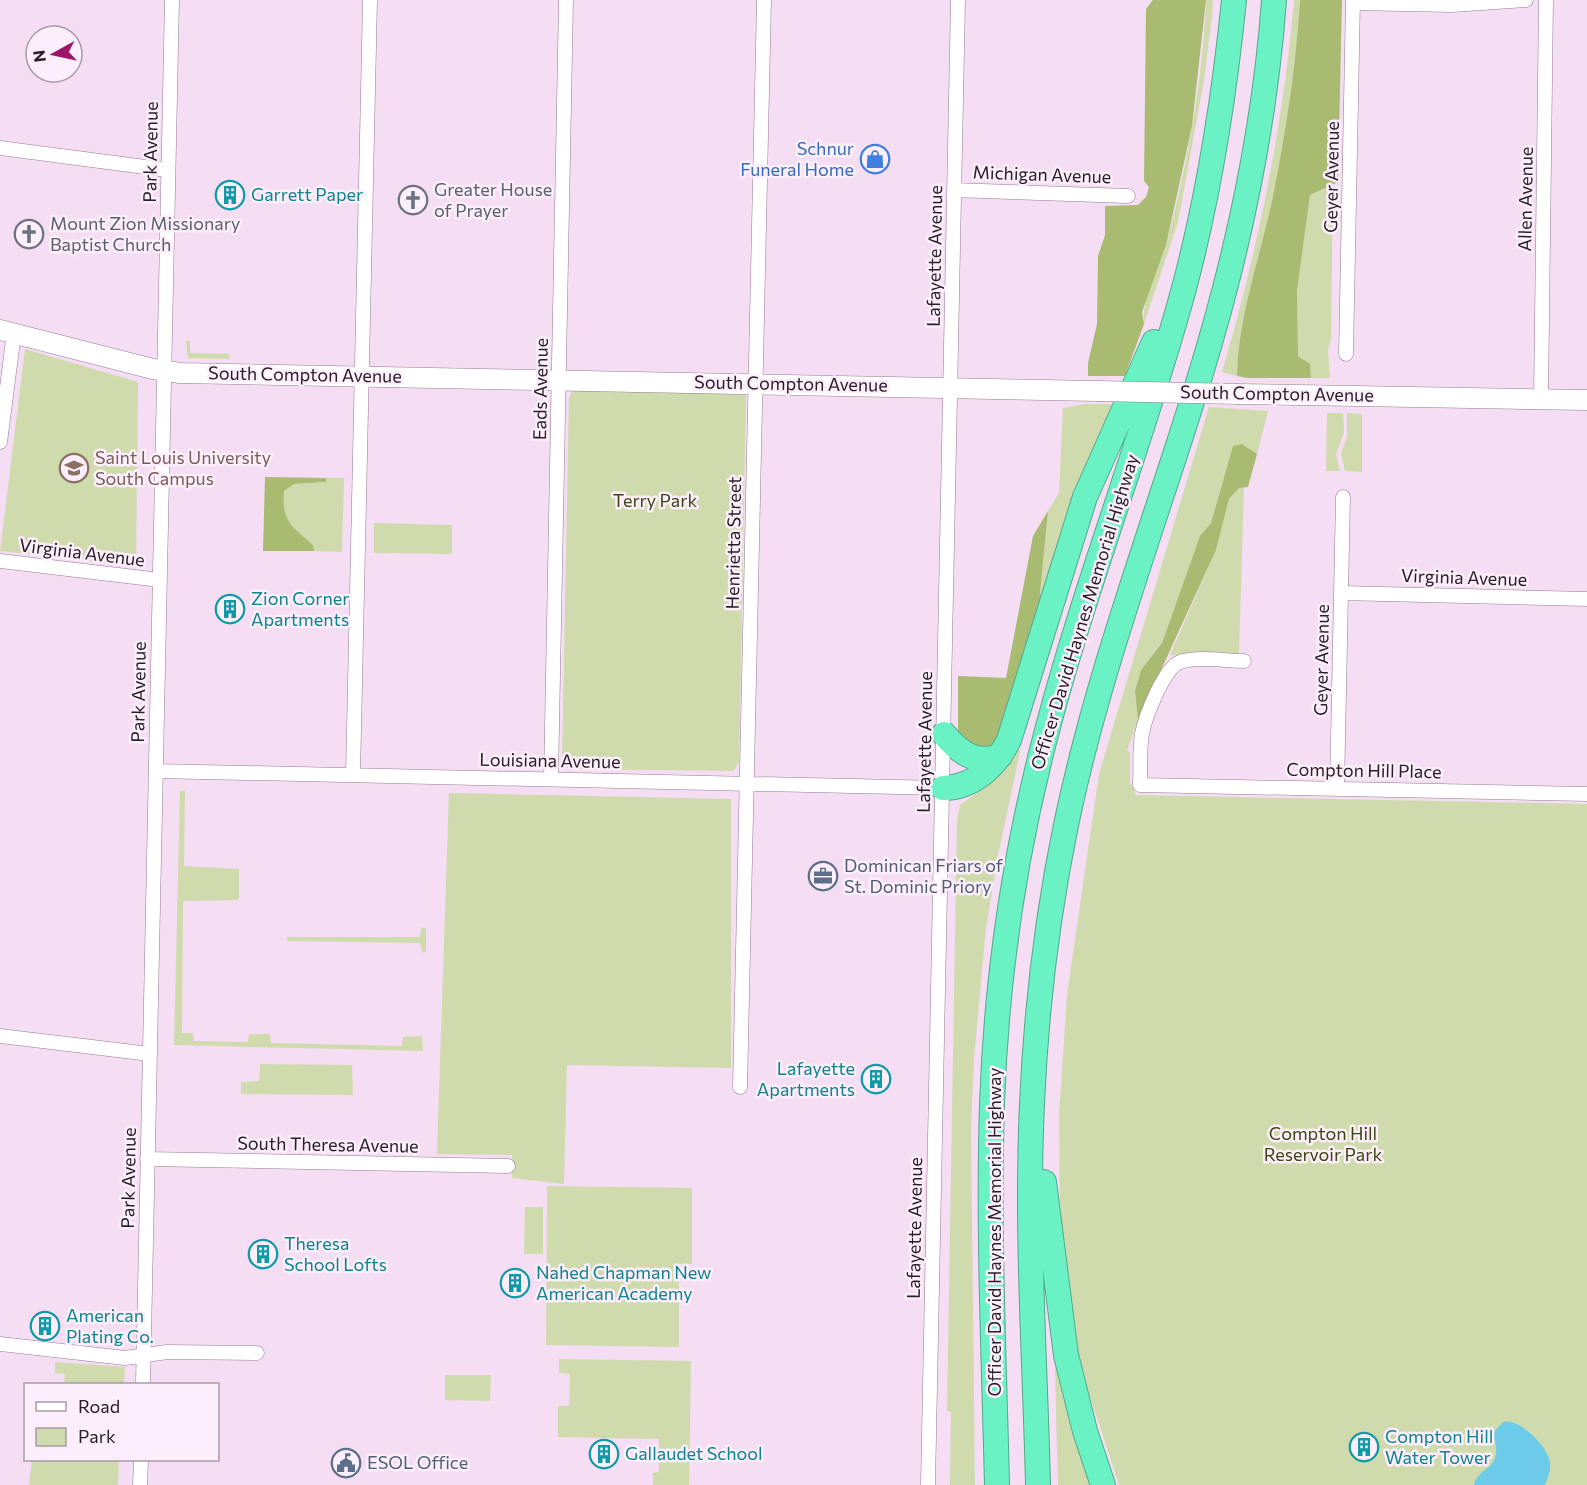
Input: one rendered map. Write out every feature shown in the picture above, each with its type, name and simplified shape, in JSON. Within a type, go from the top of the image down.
[{"type":"highway","name":"Officer David Haynes Memorial Highway","points":[[997,1485],[992,1104],[1003,968],[1012,898],[1040,759],[1058,691],[1182,293],[1219,124],[1234,0]]},
{"type":"highway","name":"Officer David Haynes Memorial Highway","points":[[1038,1485],[1032,1108],[1043,965],[1067,824],[1102,686],[1198,382],[1222,298],[1253,157],[1274,0]]},
{"type":"highway","points":[[942,788],[959,787],[972,781],[1000,756],[1016,720],[1095,470],[1160,330],[1182,293]]},
{"type":"highway","points":[[944,734],[957,748],[970,757],[987,759],[1000,756]]},
{"type":"highway","points":[[1032,1108],[1066,1355],[1085,1431],[1103,1485]]},
{"type":"main road","name":"South Compton Avenue","points":[[7,331],[164,371],[1587,400]]},
{"type":"street","name":"Park Avenue","points":[[143,1383],[172,0]]},
{"type":"street","points":[[353,775],[369,0]]},
{"type":"street","name":"Eads Avenue","points":[[551,779],[566,0]]},
{"type":"street","name":"Henrietta Street","points":[[740,1087],[764,0]]},
{"type":"street","name":"Lafayette Avenue","points":[[928,1485],[958,0]]},
{"type":"street","points":[[1353,2],[1452,5],[1526,0]]},
{"type":"street","name":"Allen Avenue","points":[[1541,399],[1546,0]]},
{"type":"street","name":"Geyer Avenue","points":[[1346,354],[1353,2]]},
{"type":"street","points":[[0,148],[168,170]]},
{"type":"street","name":"Michigan Avenue","points":[[954,190],[1128,196]]},
{"type":"street","points":[[0,442],[7,331]]},
{"type":"street","name":"Geyer Avenue","points":[[1337,789],[1343,497]]},
{"type":"street","name":"Virginia Avenue","points":[[0,561],[160,580]]},
{"type":"street","name":"Virginia Avenue","points":[[1341,592],[1587,599]]},
{"type":"street","name":"Compton Hill Place","points":[[1244,661],[1187,661],[1174,665],[1168,672],[1146,717],[1142,735],[1140,785],[1587,794]]},
{"type":"street","name":"Louisiana Avenue","points":[[156,771],[942,788]]},
{"type":"street","points":[[0,1036],[150,1054]]},
{"type":"street","name":"South Theresa Avenue","points":[[147,1159],[508,1166]]},
{"type":"street","points":[[0,1344],[124,1358],[167,1352],[257,1353]]},
{"type":"street","points":[[140,1485],[141,1461]]},
{"type":"green space","points":[[1153,0],[1206,0],[1192,126],[1166,245],[1142,312],[1144,324],[1125,376],[1088,376],[1088,363],[1097,324],[1098,256],[1105,235],[1105,206],[1138,205],[1146,197],[1149,187],[1144,181],[1146,9]]},
{"type":"green space","points":[[1206,0],[1213,0],[1212,17],[1204,80],[1178,222],[1144,324],[1145,304],[1166,245],[1187,155],[1198,93]]},
{"type":"green space","points":[[1294,0],[1300,0],[1286,123],[1273,196],[1241,330],[1237,376],[1222,372],[1247,280],[1267,188],[1283,94]]},
{"type":"green space","points":[[1300,0],[1342,0],[1338,182],[1310,195],[1297,291],[1298,356],[1310,364],[1311,378],[1247,378],[1237,376],[1241,330],[1273,196],[1282,147],[1293,74]]},
{"type":"green space","points":[[1333,184],[1331,340],[1328,350],[1330,378],[1311,378],[1310,364],[1298,356],[1297,291],[1310,195]]},
{"type":"green space","points":[[186,341],[190,341],[190,353],[229,354],[229,359],[188,358]]},
{"type":"green space","name":"Saint Louis University South Campus","points":[[25,349],[138,382],[136,566],[0,551]]},
{"type":"green space","name":"Terry Park","points":[[573,389],[746,395],[739,762],[733,771],[569,769],[562,764],[569,398]]},
{"type":"green space","points":[[1085,404],[1118,404],[1046,609],[1040,593],[1048,511],[1059,493],[1063,408]]},
{"type":"green space","name":"Compton Hill Reservoir Park","points":[[1209,407],[1268,411],[1257,454],[1242,444],[1233,446],[1211,523],[1200,537],[1162,643],[1141,670],[1135,691],[1138,720],[1127,750],[1130,753],[1130,782],[1136,795],[1587,804],[1587,1485],[1119,1485],[1079,1363],[1060,1224],[1059,1116],[1067,995],[1099,774]]},
{"type":"green space","points":[[1327,413],[1343,413],[1344,433],[1336,454],[1340,471],[1326,471]]},
{"type":"green space","points":[[1347,413],[1362,414],[1362,472],[1345,471],[1341,453],[1347,437]]},
{"type":"green space","points":[[1242,444],[1257,454],[1248,487],[1239,488],[1229,499],[1216,550],[1138,720],[1135,691],[1141,670],[1162,643],[1200,536],[1211,523],[1233,446]]},
{"type":"green space","points":[[265,477],[326,478],[326,482],[294,484],[284,491],[286,517],[294,528],[313,545],[314,551],[263,551]]},
{"type":"green space","points":[[326,478],[344,478],[342,552],[314,551],[313,545],[286,517],[284,491],[294,484],[326,482]]},
{"type":"green space","points":[[1244,487],[1239,652],[1235,655],[1170,655],[1216,550],[1229,499],[1239,488]]},
{"type":"green space","points":[[1048,511],[1040,593],[1046,609],[996,743],[985,747],[976,746],[958,735],[958,676],[1006,678],[1033,536]]},
{"type":"green space","points":[[374,523],[452,525],[452,554],[374,553]]},
{"type":"green space","points":[[1018,748],[1020,752],[997,860],[986,928],[974,1058],[971,1129],[975,1485],[950,1485],[951,1412],[947,1411],[957,819],[960,805],[993,781]]},
{"type":"green space","points":[[180,791],[185,791],[184,866],[239,869],[239,898],[237,900],[183,901],[182,1033],[193,1033],[194,1041],[248,1042],[249,1034],[270,1034],[271,1043],[402,1046],[403,1037],[422,1036],[423,1051],[174,1045]]},
{"type":"green space","points":[[449,793],[731,799],[731,1068],[567,1065],[564,1184],[512,1178],[512,1155],[437,1154]]},
{"type":"green space","points":[[421,927],[426,929],[426,951],[422,953],[420,943],[287,941],[287,937],[420,937]]},
{"type":"green space","points":[[260,1064],[352,1065],[353,1095],[241,1094],[241,1082],[259,1081]]},
{"type":"green space","points":[[547,1186],[692,1188],[692,1264],[679,1264],[679,1347],[546,1345]]},
{"type":"green space","points":[[525,1207],[543,1207],[543,1254],[524,1254]]},
{"type":"green space","points":[[1054,1336],[1098,1485],[1058,1485]]},
{"type":"green space","points":[[559,1359],[691,1361],[689,1485],[653,1485],[653,1473],[659,1472],[659,1439],[558,1437],[558,1406],[569,1406],[570,1374],[559,1373]]},
{"type":"green space","points":[[55,1362],[125,1367],[124,1383],[64,1383],[65,1374],[55,1373]]},
{"type":"green space","points":[[445,1375],[491,1375],[490,1401],[445,1400]]},
{"type":"green space","points":[[32,1461],[119,1461],[118,1485],[29,1485]]},
{"type":"water","points":[[1503,1422],[1517,1424],[1525,1429],[1544,1448],[1550,1462],[1545,1485],[1474,1485],[1479,1476],[1493,1463],[1496,1448],[1493,1433]]},
{"type":"place","name":"Schnur Funeral Home","points":[[875,159]]},
{"type":"place","name":"Garrett Paper","points":[[230,195]]},
{"type":"place","name":"Greater House of Prayer","points":[[413,200]]},
{"type":"place","name":"Mount Zion Missionary Baptist Church","points":[[29,234]]},
{"type":"place","name":"Saint Louis University South Campus","points":[[74,468]]},
{"type":"place","name":"Zion Corner Apartments","points":[[230,609]]},
{"type":"place","name":"Dominican Friars of St. Dominic Priory","points":[[823,876]]},
{"type":"place","name":"Lafayette Apartments","points":[[876,1079]]},
{"type":"place","name":"Theresa School Lofts","points":[[263,1254]]},
{"type":"place","name":"Nahed Chapman New American Academy","points":[[515,1283]]},
{"type":"place","name":"American Plating Co.","points":[[45,1326]]},
{"type":"place","name":"Compton Hill Water Tower","points":[[1364,1447]]},
{"type":"place","name":"Gallaudet School","points":[[604,1454]]},
{"type":"place","name":"ESOL Office","points":[[346,1463]]}]
